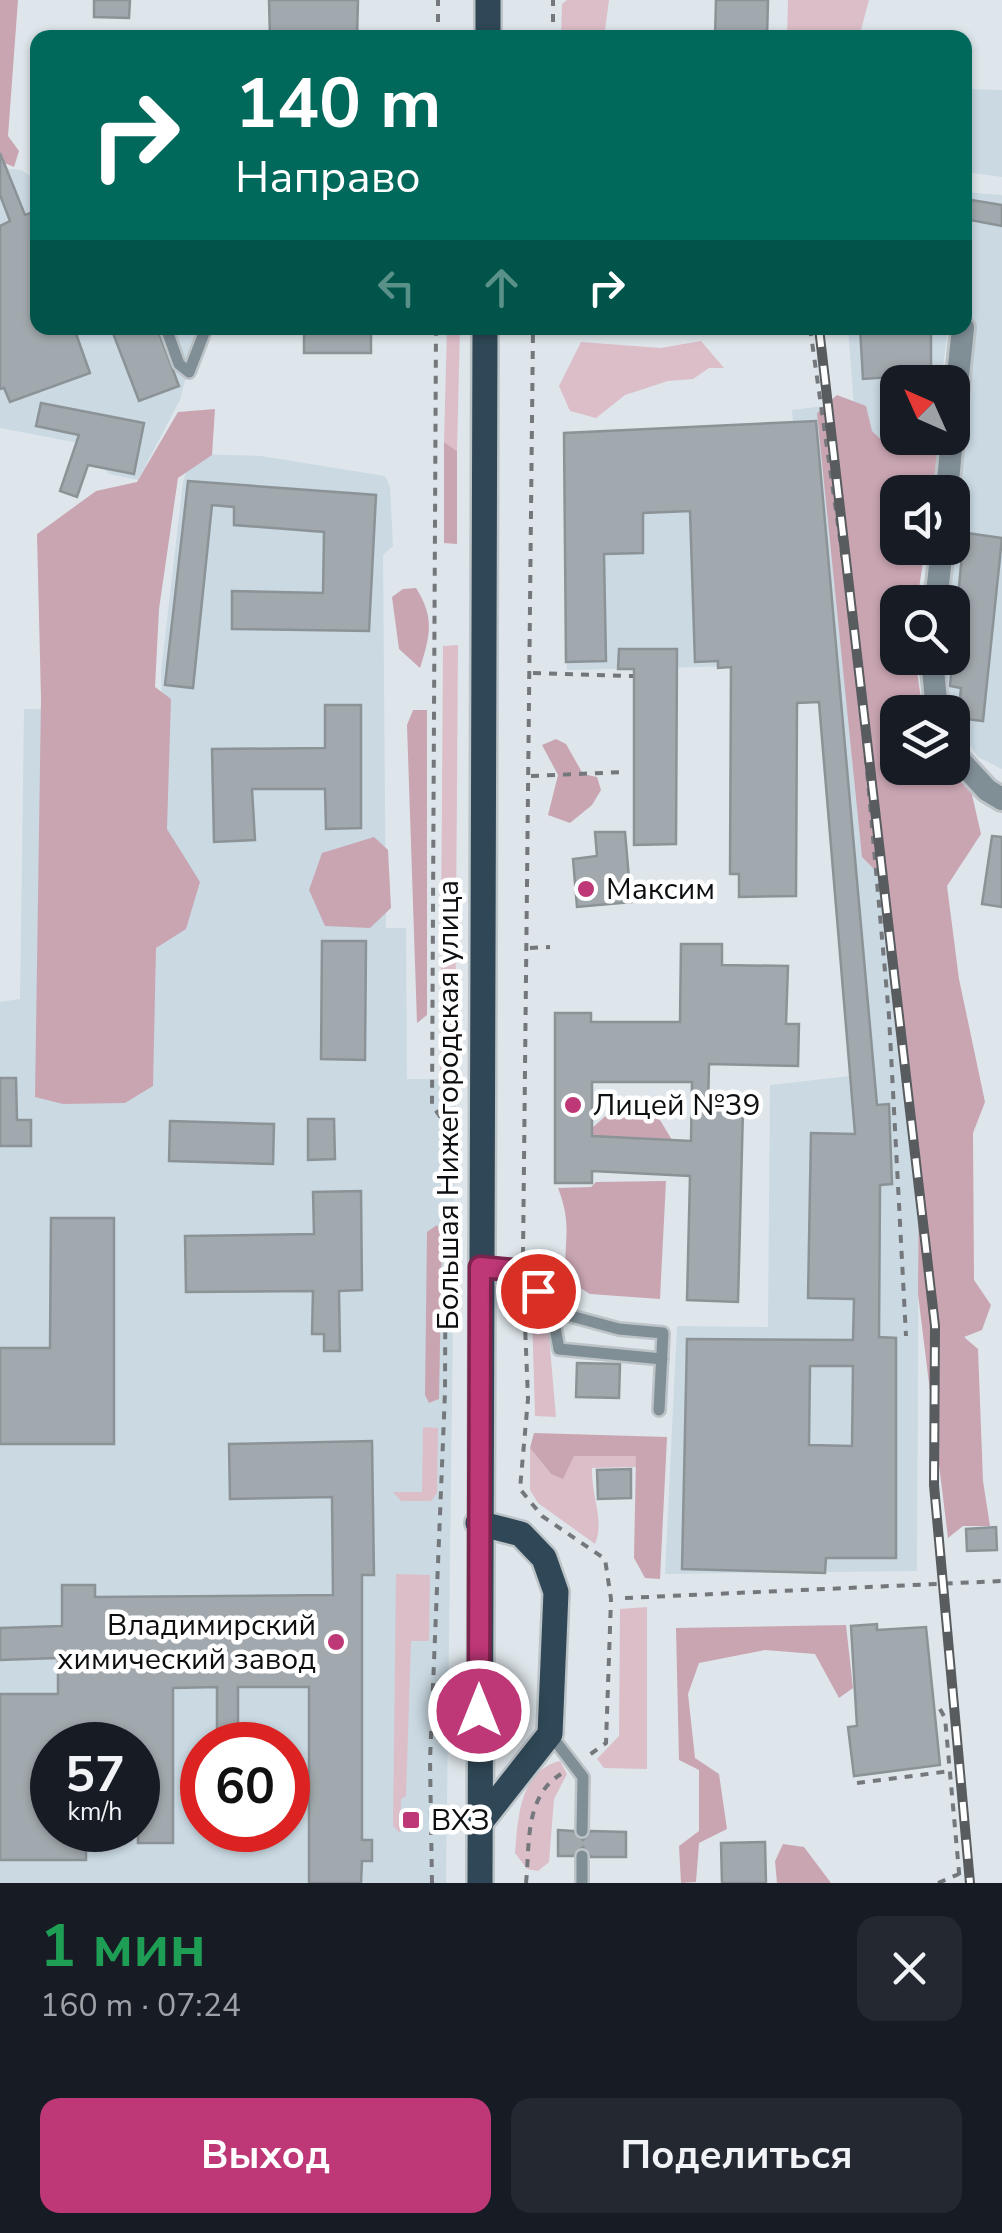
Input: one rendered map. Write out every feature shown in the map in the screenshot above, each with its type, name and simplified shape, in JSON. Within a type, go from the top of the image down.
[{"type":"main road","points":[[488,0],[488,30]]},
{"type":"main road","name":"Большая Нижегородская улица","points":[[480,1883],[478,1523],[486,335]]},
{"type":"main road","points":[[478,1523],[521,1534],[544,1558],[556,1592],[550,1734],[480,1824]]},
{"type":"street","points":[[959,365],[962,335]]},
{"type":"street","points":[[970,772],[1002,799]]},
{"type":"lane","points":[[168,335],[178,364],[189,372],[203,335]]},
{"type":"lane","points":[[480,1267],[523,1271],[552,1311],[559,1349],[662,1358]]},
{"type":"lane","points":[[552,1311],[619,1329],[663,1333],[659,1410]]},
{"type":"lane","points":[[550,1734],[582,1777],[582,1831]]},
{"type":"lane","points":[[582,1856],[582,1883]]},
{"type":"path","points":[[438,0],[438,30]]},
{"type":"path","points":[[553,0],[553,30]]},
{"type":"path","points":[[432,1883],[430,1760],[444,1392],[446,1144],[446,1125],[432,1104],[436,335]]},
{"type":"path","points":[[534,335],[523,1271],[528,1399],[520,1489],[542,1516],[605,1559],[611,1599]]},
{"type":"path","points":[[811,335],[857,659],[889,1016],[906,1336]]},
{"type":"path","points":[[532,673],[633,676]]},
{"type":"path","points":[[531,776],[624,772]]},
{"type":"path","points":[[529,948],[550,947]]},
{"type":"path","points":[[625,1598],[943,1580],[1002,1582]]},
{"type":"path","points":[[940,1709],[945,1718],[960,1883]]},
{"type":"path","points":[[857,1783],[951,1771]]},
{"type":"path","points":[[938,1883],[959,1874]]},
{"type":"path","points":[[959,1874],[969,1883]]},
{"type":"shaded area","points":[[0,0],[18,0],[8,136],[19,151],[14,167],[0,161]]},
{"type":"shaded area","points":[[567,0],[609,0],[605,30],[561,30],[562,4]]},
{"type":"shaded area","points":[[788,0],[869,0],[861,30],[787,30]]},
{"type":"shaded area","points":[[972,89],[1002,90],[1002,177],[972,173]]},
{"type":"shaded area","points":[[0,168],[21,170],[30,176],[30,335],[197,335],[180,400],[138,480],[109,474],[84,444],[0,428]]},
{"type":"shaded area","points":[[972,193],[1002,195],[1002,769],[978,757],[970,745],[970,695],[945,695],[943,675],[970,675],[970,585],[949,585],[951,565],[970,565],[970,475],[959,475],[961,455],[970,455]]},
{"type":"shaded area","points":[[447,335],[460,335],[457,451],[444,442]]},
{"type":"shaded area","points":[[849,335],[947,335],[943,365],[880,365],[880,455],[931,455],[858,460]]},
{"type":"shaded area","points":[[701,341],[724,368],[709,368],[693,379],[668,381],[625,395],[596,418],[570,411],[559,386],[581,342],[661,348]]},
{"type":"shaded area","points":[[837,395],[866,406],[872,431],[880,439],[880,455],[937,455],[935,475],[880,475],[880,565],[922,565],[920,585],[880,585],[880,675],[918,675],[920,695],[880,695],[880,785],[969,785],[981,834],[947,886],[959,979],[985,1102],[973,1133],[974,1280],[991,1305],[982,1330],[964,1337],[978,1349],[983,1481],[990,1526],[963,1526],[948,1538],[918,1294],[919,1157],[887,882],[862,857],[817,413]]},
{"type":"shaded area","points":[[832,405],[919,1157],[917,1571],[665,1574],[677,1326],[768,1327],[770,1085],[850,1076],[792,410]]},
{"type":"shaded area","points":[[215,409],[212,455],[178,478],[159,609],[155,687],[171,699],[167,829],[200,882],[186,929],[156,948],[153,1086],[125,1103],[63,1104],[35,1097],[41,699],[37,534],[96,491],[137,482],[178,412]]},
{"type":"shaded area","points":[[782,423],[792,665],[567,670],[564,433]]},
{"type":"shaded area","points":[[444,442],[457,451],[457,544],[444,543]]},
{"type":"shaded area","points":[[192,454],[261,456],[385,476],[390,487],[393,546],[383,555],[386,928],[406,928],[407,1079],[456,1079],[446,1883],[0,1883],[0,1002],[20,999],[24,709],[162,711],[161,672],[183,482]]},
{"type":"shaded area","points":[[416,588],[429,627],[420,668],[399,649],[392,597],[403,589]]},
{"type":"shaded area","points":[[458,645],[455,1068],[440,1079],[443,646]]},
{"type":"shaded area","points":[[413,710],[427,710],[427,1015],[417,1023],[407,725]]},
{"type":"shaded area","points":[[556,739],[566,744],[583,774],[597,777],[601,790],[592,805],[570,823],[548,815],[558,775],[542,745]]},
{"type":"shaded area","points":[[374,837],[388,850],[391,908],[370,928],[325,926],[309,890],[322,853]]},
{"type":"shaded area","points":[[654,1110],[672,1140],[609,1137],[592,1158],[592,1128],[609,1113],[634,1117]]},
{"type":"shaded area","points":[[666,1181],[660,1299],[590,1294],[566,1279],[566,1223],[558,1188],[591,1187],[596,1182]]},
{"type":"shaded area","points":[[437,1225],[442,1233],[439,1399],[429,1403],[425,1395],[427,1232]]},
{"type":"shaded area","points":[[532,1313],[548,1325],[556,1417],[535,1416]]},
{"type":"shaded area","points":[[423,1427],[438,1428],[437,1493],[431,1501],[401,1501],[393,1492],[422,1492]]},
{"type":"shaded area","points":[[534,1433],[667,1437],[660,1579],[645,1578],[634,1558],[636,1456],[574,1456],[563,1479],[551,1474],[530,1448]]},
{"type":"shaded area","points":[[530,1448],[551,1474],[574,1456],[636,1456],[636,1467],[592,1468],[599,1526],[595,1544],[538,1503],[530,1490]]},
{"type":"shaded area","points":[[396,1574],[430,1575],[429,1641],[411,1641],[406,1796],[401,1799],[400,1833],[393,1826]]},
{"type":"shaded area","points":[[647,1607],[647,1769],[604,1768],[597,1759],[619,1736],[620,1609]]},
{"type":"shaded area","points":[[846,1625],[853,1688],[839,1698],[815,1654],[765,1650],[699,1663],[688,1694],[695,1758],[719,1774],[727,1829],[699,1843],[696,1882],[681,1883],[679,1846],[699,1831],[699,1770],[679,1760],[676,1628]]},
{"type":"shaded area","points":[[560,1761],[567,1774],[554,1799],[549,1862],[538,1871],[527,1869],[515,1853],[523,1798],[536,1775]]},
{"type":"shaded area","points":[[783,1844],[804,1847],[831,1883],[777,1883],[775,1861]]},
{"type":"building","points":[[94,0],[130,0],[129,18],[94,17]]},
{"type":"building","points":[[269,0],[358,0],[357,30],[270,30]]},
{"type":"building","points":[[716,0],[768,0],[767,30],[715,30]]},
{"type":"building","points":[[0,153],[25,215],[30,213],[30,335],[76,335],[90,373],[10,402],[4,388],[0,389],[0,226],[10,221],[0,195]]},
{"type":"building","points":[[972,200],[1002,205],[1002,226],[972,220]]},
{"type":"building","points":[[114,335],[160,335],[179,386],[139,401]]},
{"type":"building","points":[[304,335],[371,335],[371,353],[304,353]]},
{"type":"building","points":[[860,335],[931,335],[931,365],[880,365],[880,378],[863,379]]},
{"type":"building","points":[[41,403],[144,423],[134,474],[88,465],[77,497],[60,491],[79,435],[36,426]]},
{"type":"building","points":[[816,421],[877,1105],[889,1104],[892,1184],[880,1185],[879,1337],[896,1338],[896,1558],[826,1558],[825,1573],[682,1569],[687,1339],[853,1340],[854,1299],[808,1298],[811,1133],[855,1134],[819,702],[797,703],[796,896],[739,897],[739,874],[730,874],[731,667],[718,668],[718,661],[695,662],[690,511],[643,513],[643,553],[604,554],[606,661],[566,662],[564,433]],"holes":[[[810,1366],[853,1366],[852,1446],[809,1445]]]},
{"type":"building","points":[[188,481],[376,495],[369,631],[232,629],[232,591],[323,593],[324,532],[234,525],[234,507],[212,505],[193,688],[165,685]]},
{"type":"building","points":[[970,533],[1002,538],[983,721],[970,719],[970,695],[960,695],[961,688],[950,686],[951,675],[970,675],[970,585],[959,585],[961,565],[970,565]]},
{"type":"building","points":[[619,649],[677,649],[676,844],[634,845],[634,669],[618,669]]},
{"type":"building","points":[[325,705],[361,705],[361,828],[326,829],[325,789],[252,789],[255,840],[214,842],[212,749],[325,748]]},
{"type":"building","points":[[595,832],[625,832],[631,902],[577,907],[573,859],[597,856]]},
{"type":"building","points":[[992,836],[1002,837],[1002,907],[982,904]]},
{"type":"building","points":[[322,941],[366,941],[365,1060],[321,1059]]},
{"type":"building","points":[[681,944],[722,944],[722,965],[788,966],[786,1024],[799,1024],[798,1066],[709,1064],[708,1108],[743,1109],[738,1302],[687,1300],[690,1176],[592,1171],[592,1183],[555,1183],[555,1013],[591,1013],[591,1022],[680,1022]],"holes":[[[592,1082],[692,1082],[691,1141],[592,1136]]]},
{"type":"building","points":[[0,1078],[16,1078],[17,1120],[31,1120],[31,1146],[0,1146]]},
{"type":"building","points":[[308,1119],[334,1119],[335,1159],[308,1160]]},
{"type":"building","points":[[170,1121],[274,1124],[273,1164],[169,1161]]},
{"type":"building","points":[[361,1191],[362,1290],[339,1291],[340,1351],[324,1351],[324,1334],[312,1334],[313,1291],[186,1292],[185,1236],[314,1234],[313,1192]]},
{"type":"building","points":[[51,1218],[114,1218],[114,1444],[0,1444],[0,1348],[50,1348]]},
{"type":"building","points":[[577,1363],[620,1364],[619,1398],[576,1397]]},
{"type":"building","points":[[372,1441],[374,1575],[362,1575],[362,1840],[372,1840],[372,1861],[362,1861],[361,1883],[309,1883],[309,1687],[238,1687],[238,1722],[217,1722],[217,1687],[173,1688],[173,1843],[160,1843],[160,1722],[30,1722],[30,1852],[86,1852],[86,1860],[0,1860],[0,1694],[58,1694],[58,1658],[0,1660],[0,1628],[62,1626],[62,1585],[95,1585],[95,1597],[333,1595],[332,1497],[230,1499],[229,1444]]},
{"type":"building","points":[[631,1469],[631,1498],[598,1499],[597,1470]]},
{"type":"building","points":[[996,1527],[997,1550],[967,1551],[966,1529]]},
{"type":"building","points":[[877,1624],[877,1630],[926,1627],[940,1765],[854,1776],[848,1727],[857,1726],[851,1626]]},
{"type":"building","points":[[558,1830],[573,1831],[583,1840],[591,1831],[626,1832],[626,1857],[591,1857],[583,1847],[573,1856],[558,1856]]},
{"type":"building","points":[[765,1842],[766,1883],[722,1883],[721,1843]]},
{"type":"railway","points":[[820,335],[935,1326],[934,1485],[970,1883]]},
{"type":"place","name":"Максим","points":[[586,889]]},
{"type":"place","name":"Лицей №39","points":[[573,1105]]},
{"type":"place","name":"Владимирский химический завод","points":[[336,1642]]},
{"type":"place","name":"ВХЗ","points":[[411,1820]]},
{"type":"route","points":[[479,1711],[480,1267],[523,1271],[538,1291]]}]
